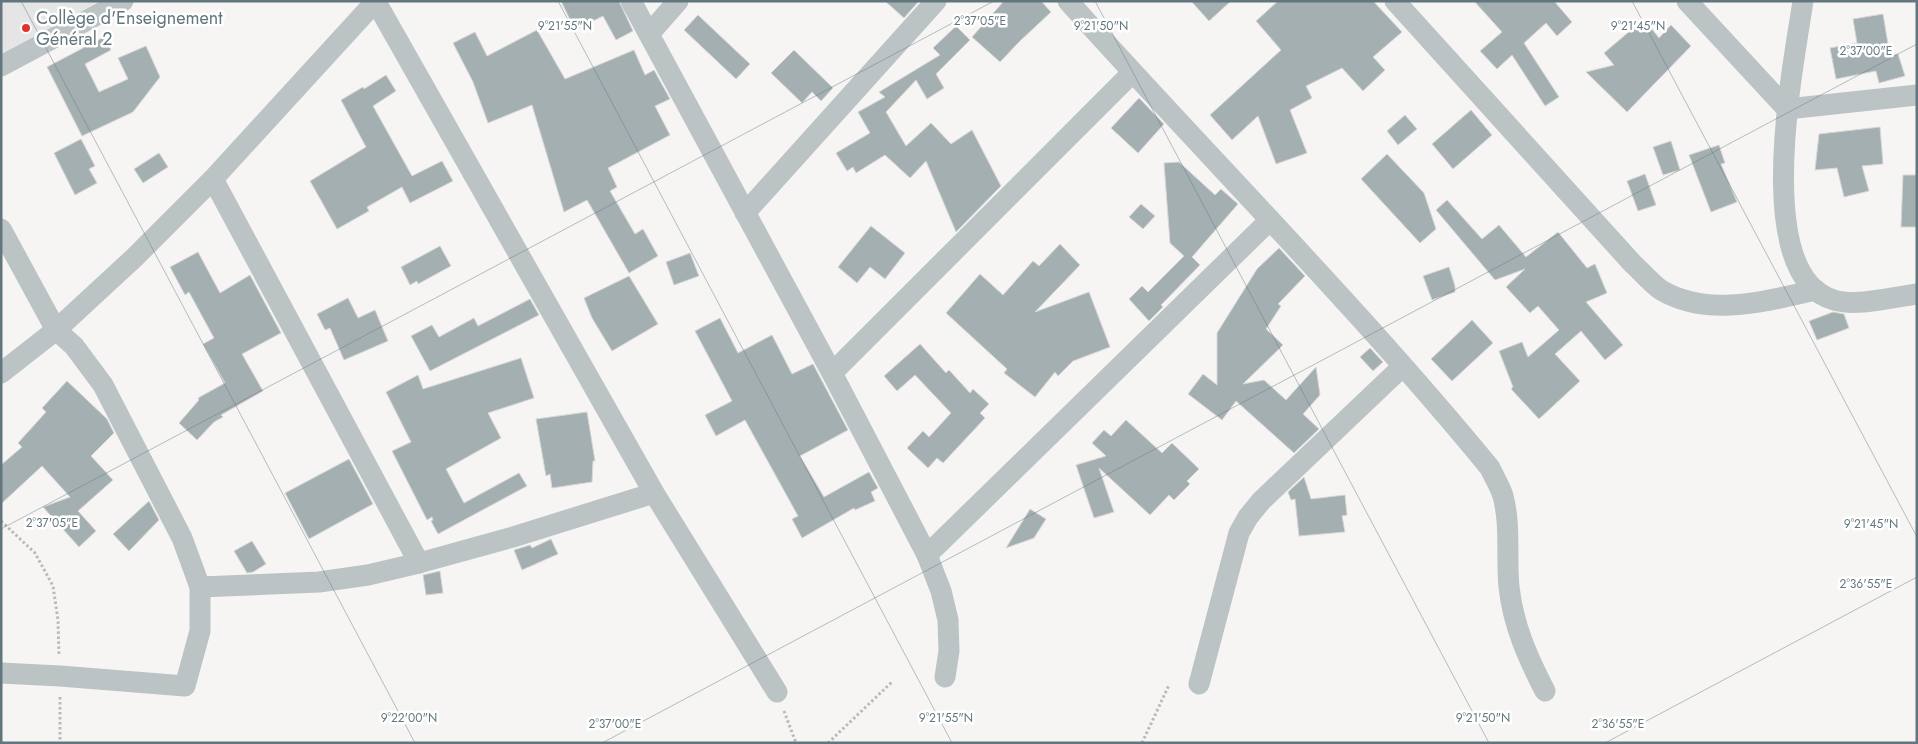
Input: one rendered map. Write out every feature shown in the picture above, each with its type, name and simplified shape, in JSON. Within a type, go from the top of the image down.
[{"type":"street","points":[[1,66],[123,1]]},
{"type":"street","points":[[631,1],[832,373],[927,555],[942,591],[948,620],[949,651],[945,678]]},
{"type":"street","points":[[649,34],[678,1]]},
{"type":"street","points":[[745,213],[936,1]]},
{"type":"street","points":[[1068,1],[1132,73],[1270,220],[1490,468],[1502,494],[1507,516],[1509,586],[1515,620],[1526,653],[1545,691]]},
{"type":"street","points":[[1395,1],[1633,264],[1661,289],[1689,302],[1724,306],[1769,300],[1816,290]]},
{"type":"street","points":[[1687,1],[1787,109]]},
{"type":"street","points":[[1803,1],[1787,109],[1783,189],[1786,226],[1793,255],[1803,275],[1816,290],[1833,300],[1849,302],[1917,294]]},
{"type":"street","points":[[1,373],[56,330],[135,257],[213,179],[376,2],[654,493],[777,692]]},
{"type":"street","points":[[832,373],[1132,73]]},
{"type":"street","points":[[1787,109],[1917,95]]},
{"type":"street","points":[[213,179],[419,563]]},
{"type":"street","points":[[927,555],[1270,220]]},
{"type":"street","points":[[1,229],[56,330],[74,346],[103,385],[182,538],[200,587],[200,631],[185,686],[60,676],[1,674]]},
{"type":"street","points":[[1199,684],[1239,533],[1248,517],[1262,500],[1402,367]]},
{"type":"street","points":[[200,587],[319,582],[368,575],[513,537],[654,493]]},
{"type":"path","points":[[1,521],[36,553],[53,586],[58,620],[60,743]]},
{"type":"path","points":[[828,743],[893,681]]},
{"type":"path","points":[[1142,743],[1170,685]]},
{"type":"path","points":[[777,692],[796,743]]},
{"type":"shaded area","name":"Collège d'Enseignement Général 2","points":[[1,1],[99,1],[1,54]]},
{"type":"building","points":[[561,1],[619,1],[633,31],[616,40],[603,16],[575,30]]},
{"type":"building","points":[[885,1],[919,1],[904,18]]},
{"type":"building","points":[[1004,1],[1041,1],[1051,12],[1000,62],[972,37]]},
{"type":"building","points":[[1191,1],[1231,1],[1209,21]]},
{"type":"building","points":[[1278,1],[1373,1],[1402,32],[1373,57],[1385,70],[1363,91],[1342,68],[1306,86],[1312,98],[1290,110],[1307,153],[1276,164],[1258,116],[1232,140],[1210,115],[1281,50],[1256,21]]},
{"type":"building","points":[[1474,1],[1554,1],[1572,22],[1557,36],[1546,23],[1524,43],[1559,97],[1545,106],[1512,55],[1497,69],[1480,51],[1502,32]]},
{"type":"building","points":[[1883,14],[1890,56],[1898,54],[1905,76],[1879,83],[1876,71],[1836,79],[1830,48],[1857,43],[1853,19]]},
{"type":"building","points":[[698,15],[750,64],[736,79],[684,30]]},
{"type":"building","points":[[1644,19],[1659,38],[1671,25],[1691,46],[1627,112],[1586,72],[1614,65],[1604,53]]},
{"type":"building","points":[[956,26],[970,40],[936,74],[944,88],[927,99],[916,80],[886,112],[906,146],[931,123],[951,144],[972,130],[1001,186],[956,232],[926,161],[910,178],[885,155],[856,173],[853,167],[847,171],[836,153],[870,133],[858,112],[885,97],[879,92],[940,55],[933,48]]},
{"type":"building","points":[[537,30],[565,79],[634,50],[645,75],[654,70],[670,99],[655,106],[670,135],[608,168],[617,187],[610,191],[635,234],[643,229],[658,256],[629,273],[587,200],[564,212],[532,105],[488,123],[473,82],[453,43],[475,32],[487,56]]},
{"type":"building","points":[[104,37],[111,50],[85,64],[99,92],[128,79],[118,58],[146,46],[160,77],[133,112],[82,136],[47,67]]},
{"type":"building","points":[[794,50],[833,88],[821,101],[812,92],[802,103],[771,73]]},
{"type":"building","points":[[386,75],[396,91],[373,106],[412,176],[442,161],[453,181],[410,203],[402,187],[367,207],[369,211],[337,229],[310,181],[366,147],[341,100],[363,87],[364,89]]},
{"type":"building","points":[[1139,98],[1164,124],[1138,153],[1111,128]]},
{"type":"building","points":[[1471,110],[1492,135],[1453,169],[1432,144]]},
{"type":"building","points":[[1405,115],[1417,129],[1398,145],[1387,131]]},
{"type":"building","points":[[1880,127],[1883,164],[1862,166],[1869,191],[1844,197],[1837,168],[1815,170],[1819,134]]},
{"type":"building","points":[[81,139],[95,166],[89,169],[97,183],[75,195],[54,153]]},
{"type":"building","points":[[1671,141],[1680,170],[1663,175],[1653,147]]},
{"type":"building","points":[[1719,145],[1725,163],[1721,164],[1737,202],[1711,212],[1689,155]]},
{"type":"building","points":[[159,153],[168,167],[143,183],[134,169]]},
{"type":"building","points":[[1387,154],[1424,193],[1436,229],[1420,243],[1361,179]]},
{"type":"building","points":[[1179,162],[1215,195],[1221,189],[1238,204],[1192,257],[1200,265],[1161,305],[1163,307],[1149,321],[1129,299],[1142,286],[1148,292],[1184,256],[1170,243],[1164,163]]},
{"type":"building","points":[[1645,174],[1656,205],[1638,211],[1627,181]]},
{"type":"building","points":[[1903,175],[1917,175],[1917,227],[1901,227]]},
{"type":"building","points":[[1447,200],[1482,239],[1499,225],[1526,257],[1558,232],[1587,268],[1595,264],[1607,293],[1586,302],[1623,345],[1605,360],[1581,331],[1555,354],[1580,381],[1539,419],[1511,389],[1513,387],[1499,351],[1522,342],[1528,357],[1559,330],[1538,306],[1530,313],[1506,287],[1525,269],[1495,280],[1436,210]]},
{"type":"building","points":[[1141,204],[1155,216],[1143,229],[1129,217]]},
{"type":"building","points":[[871,226],[905,253],[885,279],[870,267],[857,283],[838,267]]},
{"type":"building","points":[[1060,244],[1080,265],[1035,312],[1089,292],[1110,347],[1073,361],[1058,376],[1055,372],[1035,397],[1004,373],[1007,369],[946,313],[980,274],[1003,295],[1033,261],[1039,266]]},
{"type":"building","points":[[440,246],[451,266],[418,284],[417,281],[410,285],[401,267]]},
{"type":"building","points":[[1279,248],[1305,276],[1278,304],[1281,306],[1266,329],[1283,345],[1243,384],[1264,380],[1286,400],[1316,367],[1320,395],[1303,414],[1319,429],[1294,453],[1236,401],[1222,420],[1188,394],[1203,374],[1217,385],[1217,333],[1257,269]]},
{"type":"building","points":[[198,252],[220,293],[250,275],[281,333],[242,354],[263,391],[221,415],[223,417],[214,422],[197,440],[179,423],[199,400],[198,398],[225,383],[203,344],[214,338],[189,292],[185,295],[170,267]]},
{"type":"building","points":[[690,253],[699,276],[674,285],[666,262]]},
{"type":"building","points":[[1449,267],[1455,292],[1432,300],[1423,276]]},
{"type":"building","points":[[629,276],[658,324],[612,351],[592,318],[584,298]]},
{"type":"building","points":[[348,298],[358,318],[375,310],[388,341],[344,360],[330,328],[325,330],[317,314]]},
{"type":"building","points":[[530,299],[539,315],[430,371],[411,336],[432,325],[439,337],[474,318],[478,326]]},
{"type":"building","points":[[1833,312],[1844,314],[1849,328],[1817,340],[1809,321]]},
{"type":"building","points":[[720,318],[738,353],[772,335],[792,374],[813,364],[848,430],[800,456],[824,497],[869,472],[878,488],[871,492],[875,501],[855,510],[854,508],[802,538],[792,519],[798,516],[745,420],[716,436],[705,415],[732,401],[695,331]]},
{"type":"building","points":[[1472,320],[1493,343],[1452,381],[1431,359]]},
{"type":"building","points":[[920,344],[946,373],[949,370],[970,393],[973,389],[989,404],[980,413],[985,418],[943,463],[937,458],[928,468],[907,448],[923,431],[929,437],[951,413],[915,375],[897,391],[884,376]]},
{"type":"building","points":[[1370,348],[1383,362],[1373,371],[1360,357]]},
{"type":"building","points":[[521,358],[534,398],[488,413],[501,438],[446,469],[464,503],[519,473],[527,486],[438,534],[431,521],[433,520],[432,517],[427,520],[392,451],[411,442],[386,392],[418,375],[423,389]]},
{"type":"building","points":[[67,381],[107,419],[114,433],[91,456],[113,480],[78,511],[96,531],[79,547],[43,507],[70,497],[42,466],[1,504],[1,465],[22,447],[18,443],[46,412],[42,408]]},
{"type":"building","points":[[587,412],[595,461],[593,461],[592,482],[552,488],[550,474],[546,476],[536,419]]},
{"type":"building","points":[[1126,420],[1162,453],[1172,443],[1199,469],[1187,481],[1190,484],[1174,500],[1169,495],[1150,515],[1099,468],[1114,512],[1094,518],[1076,465],[1106,456],[1092,443],[1104,430],[1111,436]]},
{"type":"building","points":[[349,459],[373,504],[309,539],[285,493]]},
{"type":"building","points":[[1304,477],[1311,499],[1345,495],[1347,515],[1342,516],[1345,532],[1299,536],[1295,499],[1291,500],[1288,492]]},
{"type":"building","points":[[149,501],[159,520],[129,551],[113,534]]},
{"type":"building","points":[[1030,509],[1046,519],[1034,538],[1006,548]]},
{"type":"building","points":[[551,539],[558,554],[522,570],[514,550],[530,545],[532,548]]},
{"type":"building","points":[[252,541],[266,564],[253,572],[247,573],[234,551]]},
{"type":"building","points":[[440,571],[443,593],[426,595],[423,575]]},
{"type":"place","name":"Collège d'Enseignement Général 2","points":[[26,28]]}]
